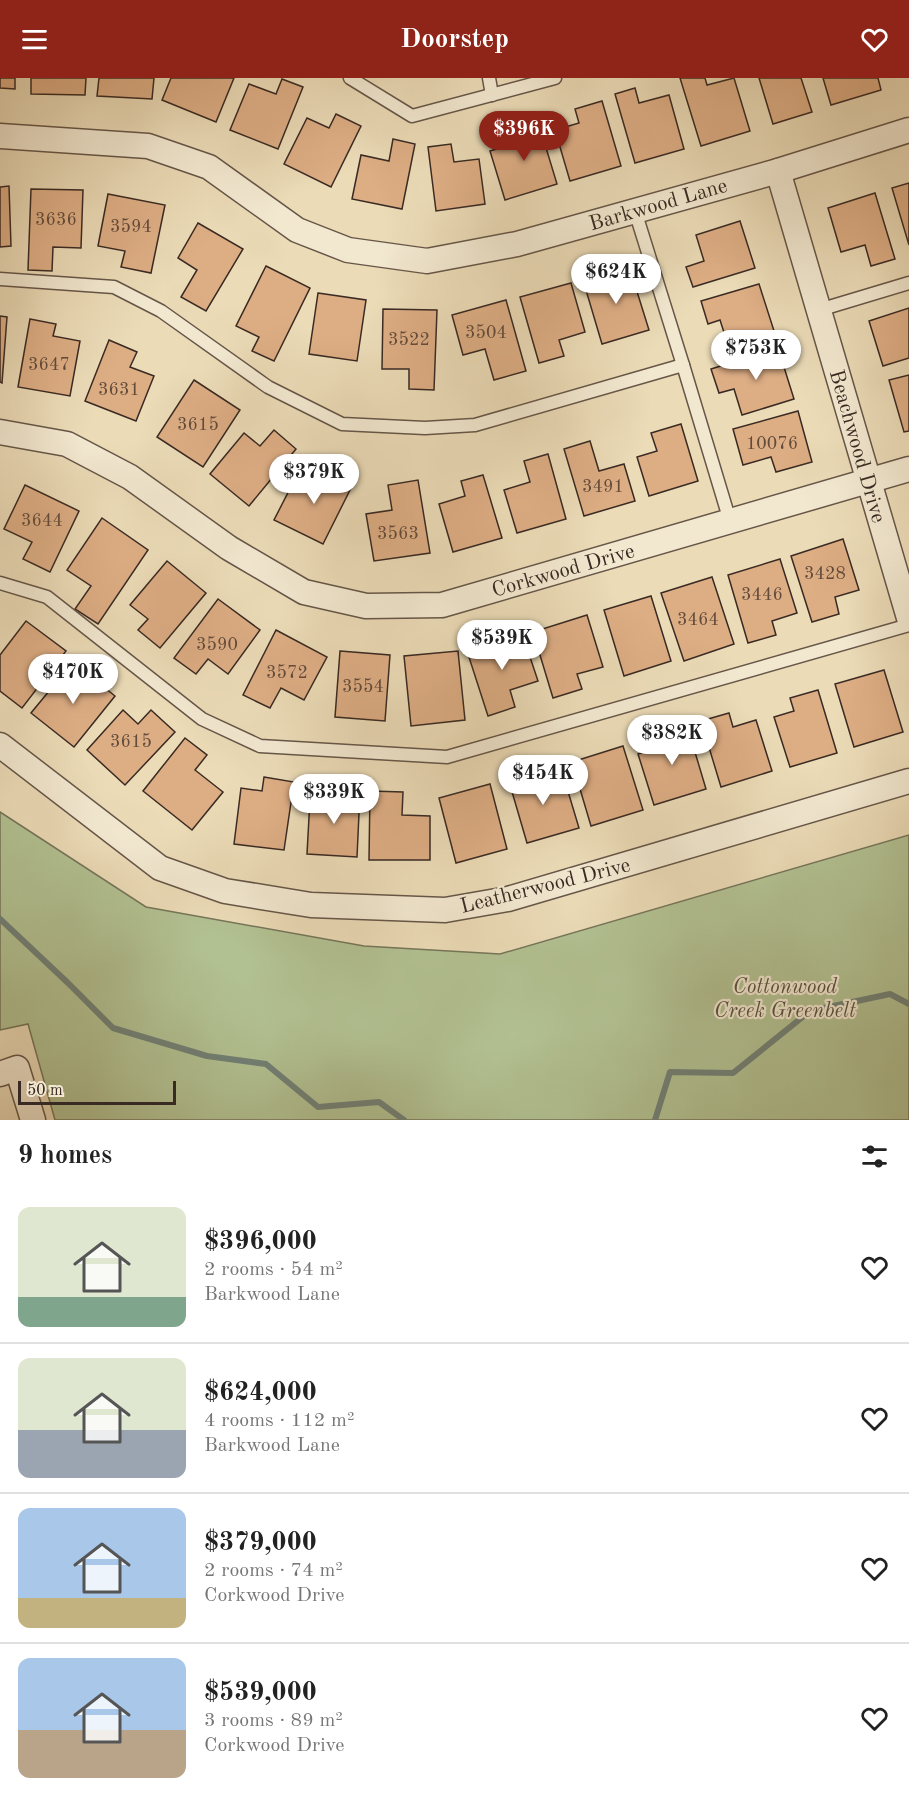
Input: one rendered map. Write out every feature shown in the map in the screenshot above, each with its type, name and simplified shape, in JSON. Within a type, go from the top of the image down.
[{"type":"street","name":"Barkwood Lane","points":[[0,136],[148,146],[209,167],[297,230],[348,250],[426,261],[517,244],[778,171],[909,130]]},
{"type":"street","name":"Beachwood Drive","points":[[778,171],[909,618]]},
{"type":"street","name":"Corkwood Drive","points":[[0,432],[67,444],[130,477],[228,548],[304,592],[366,606],[442,605],[909,469]]},
{"type":"street","name":"Leatherwood Drive","points":[[0,745],[160,868],[225,891],[311,905],[378,908],[444,910],[508,899],[909,781]]},
{"type":"street","points":[[9,1071],[33,1120]]},
{"type":"lane","points":[[350,78],[412,116],[555,78]]},
{"type":"lane","points":[[489,78],[492,95]]},
{"type":"lane","points":[[635,211],[730,521]]},
{"type":"lane","points":[[0,279],[114,287],[161,311],[268,387],[342,423],[425,428],[475,425],[683,365]]},
{"type":"lane","points":[[819,310],[909,283]]},
{"type":"lane","points":[[0,583],[47,597],[202,719],[260,746],[447,757],[909,626]]},
{"type":"green space","name":"Cottonwood Creek Greenbelt","points":[[0,812],[146,907],[364,946],[500,954],[909,835],[909,1120],[55,1120],[28,1024],[0,1030]]},
{"type":"building","points":[[0,78],[15,78],[15,89],[0,88]]},
{"type":"building","points":[[31,78],[86,78],[85,95],[31,94]]},
{"type":"building","points":[[99,78],[154,78],[152,99],[97,96]]},
{"type":"building","points":[[171,78],[234,78],[216,122],[162,100]]},
{"type":"building","points":[[680,78],[705,78],[707,85],[734,78],[750,131],[701,146]]},
{"type":"building","points":[[759,78],[801,78],[812,112],[773,124]]},
{"type":"building","points":[[823,78],[878,78],[881,90],[831,105]]},
{"type":"building","points":[[282,79],[303,87],[278,149],[230,130],[249,84],[276,94]]},
{"type":"building","points":[[635,88],[639,103],[669,95],[684,149],[635,163],[615,94]]},
{"type":"building","points":[[602,101],[621,166],[570,181],[555,130],[579,123],[575,109]]},
{"type":"building","points":[[336,114],[361,126],[331,187],[284,164],[307,118],[329,128]]},
{"type":"building","points":[[537,118],[557,184],[505,200],[490,151],[515,143],[510,127]]},
{"type":"building","points":[[393,139],[415,144],[402,209],[352,199],[361,155],[389,161]]},
{"type":"building","points":[[451,144],[454,162],[479,159],[485,204],[436,211],[428,147]]},
{"type":"building","points":[[909,183],[909,245],[892,188]]},
{"type":"building","points":[[9,186],[11,246],[0,247],[0,187]]},
{"type":"building","points":[[31,189],[83,190],[81,248],[53,247],[52,271],[28,270]]},
{"type":"building","points":[[875,193],[895,259],[871,266],[865,245],[841,252],[828,208]]},
{"type":"building","points":[[108,194],[165,205],[151,273],[121,267],[125,251],[98,246]]},
{"type":"building","points":[[740,221],[755,268],[693,287],[686,267],[704,261],[696,235]]},
{"type":"building","points":[[198,223],[243,249],[206,311],[181,297],[197,270],[178,258]]},
{"type":"building","points":[[266,266],[310,288],[274,361],[252,351],[259,337],[236,326]]},
{"type":"building","points":[[629,266],[649,330],[602,344],[583,280]]},
{"type":"building","points":[[571,283],[585,332],[559,340],[564,356],[539,363],[520,297]]},
{"type":"building","points":[[759,284],[775,334],[729,348],[720,320],[708,324],[701,301]]},
{"type":"building","points":[[318,293],[366,300],[357,361],[309,354]]},
{"type":"building","points":[[506,300],[526,371],[494,380],[485,349],[463,355],[452,315]]},
{"type":"building","points":[[909,308],[909,358],[883,366],[869,321]]},
{"type":"building","points":[[383,309],[437,310],[434,390],[409,389],[409,369],[382,369]]},
{"type":"building","points":[[0,316],[7,317],[2,383],[0,382]]},
{"type":"building","points":[[30,319],[56,324],[53,336],[80,341],[70,396],[18,387]]},
{"type":"building","points":[[109,340],[137,352],[130,367],[154,376],[136,421],[85,401]]},
{"type":"building","points":[[778,348],[794,399],[742,415],[734,389],[719,393],[711,369]]},
{"type":"building","points":[[909,375],[909,431],[904,432],[889,380]]},
{"type":"building","points":[[194,380],[240,410],[203,467],[157,437]]},
{"type":"building","points":[[798,411],[812,462],[776,472],[771,457],[743,465],[733,429]]},
{"type":"building","points":[[681,424],[698,481],[649,496],[637,457],[657,451],[651,433]]},
{"type":"building","points":[[274,430],[296,449],[249,506],[210,474],[244,433],[260,446]]},
{"type":"building","points":[[590,441],[599,471],[624,464],[635,501],[584,516],[564,449]]},
{"type":"building","points":[[548,454],[566,519],[517,533],[504,490],[530,482],[524,461]]},
{"type":"building","points":[[325,470],[353,484],[323,544],[274,520],[298,473],[318,483]]},
{"type":"building","points":[[483,475],[502,538],[453,552],[439,504],[465,496],[461,481]]},
{"type":"building","points":[[418,480],[430,553],[374,561],[366,514],[392,510],[388,485]]},
{"type":"building","points":[[25,485],[79,511],[50,572],[23,559],[32,542],[4,529]]},
{"type":"building","points":[[102,518],[148,550],[98,624],[75,609],[91,586],[67,570]]},
{"type":"building","points":[[843,539],[859,590],[835,597],[839,614],[812,622],[791,556]]},
{"type":"building","points":[[780,559],[797,613],[772,621],[776,635],[748,643],[728,575]]},
{"type":"building","points":[[167,561],[206,593],[160,648],[138,630],[148,619],[130,605]]},
{"type":"building","points":[[712,577],[734,644],[684,661],[661,593]]},
{"type":"building","points":[[651,596],[671,661],[624,676],[604,610]]},
{"type":"building","points":[[218,599],[260,630],[228,674],[208,659],[196,674],[174,658]]},
{"type":"building","points":[[587,615],[603,667],[577,674],[582,689],[553,698],[533,632]]},
{"type":"building","points":[[26,621],[66,651],[22,708],[0,691],[0,655]]},
{"type":"building","points":[[276,630],[327,657],[304,700],[281,688],[270,708],[243,695]]},
{"type":"building","points":[[522,633],[538,681],[510,690],[515,707],[488,716],[467,651]]},
{"type":"building","points":[[340,651],[390,655],[385,721],[335,717]]},
{"type":"building","points":[[458,651],[465,720],[411,726],[404,656]]},
{"type":"building","points":[[73,662],[115,696],[74,747],[31,713]]},
{"type":"building","points":[[884,670],[903,732],[854,747],[835,684]]},
{"type":"building","points":[[818,690],[837,753],[790,767],[774,717],[794,711],[790,698]]},
{"type":"building","points":[[123,710],[138,724],[151,710],[175,732],[125,785],[87,750]]},
{"type":"building","points":[[729,713],[733,727],[756,720],[772,771],[721,787],[701,721]]},
{"type":"building","points":[[686,722],[706,789],[654,805],[638,754],[663,746],[659,730]]},
{"type":"building","points":[[185,738],[207,755],[195,770],[223,792],[192,830],[143,791]]},
{"type":"building","points":[[623,746],[643,810],[591,826],[572,762]]},
{"type":"building","points":[[536,770],[541,785],[564,778],[579,828],[527,843],[508,778]]},
{"type":"building","points":[[264,777],[294,782],[284,850],[234,844],[241,788],[262,791]]},
{"type":"building","points":[[490,784],[507,849],[456,863],[439,798]]},
{"type":"building","points":[[332,791],[360,792],[357,857],[307,854],[310,799],[331,800]]},
{"type":"building","points":[[370,791],[403,792],[402,815],[430,816],[430,860],[369,860]]},
{"type":"waterway","points":[[0,919],[113,1028],[207,1056],[266,1064],[318,1107],[379,1102],[404,1120]]},
{"type":"waterway","points":[[655,1120],[670,1072],[733,1073],[810,1011],[890,994],[909,1004]]}]
